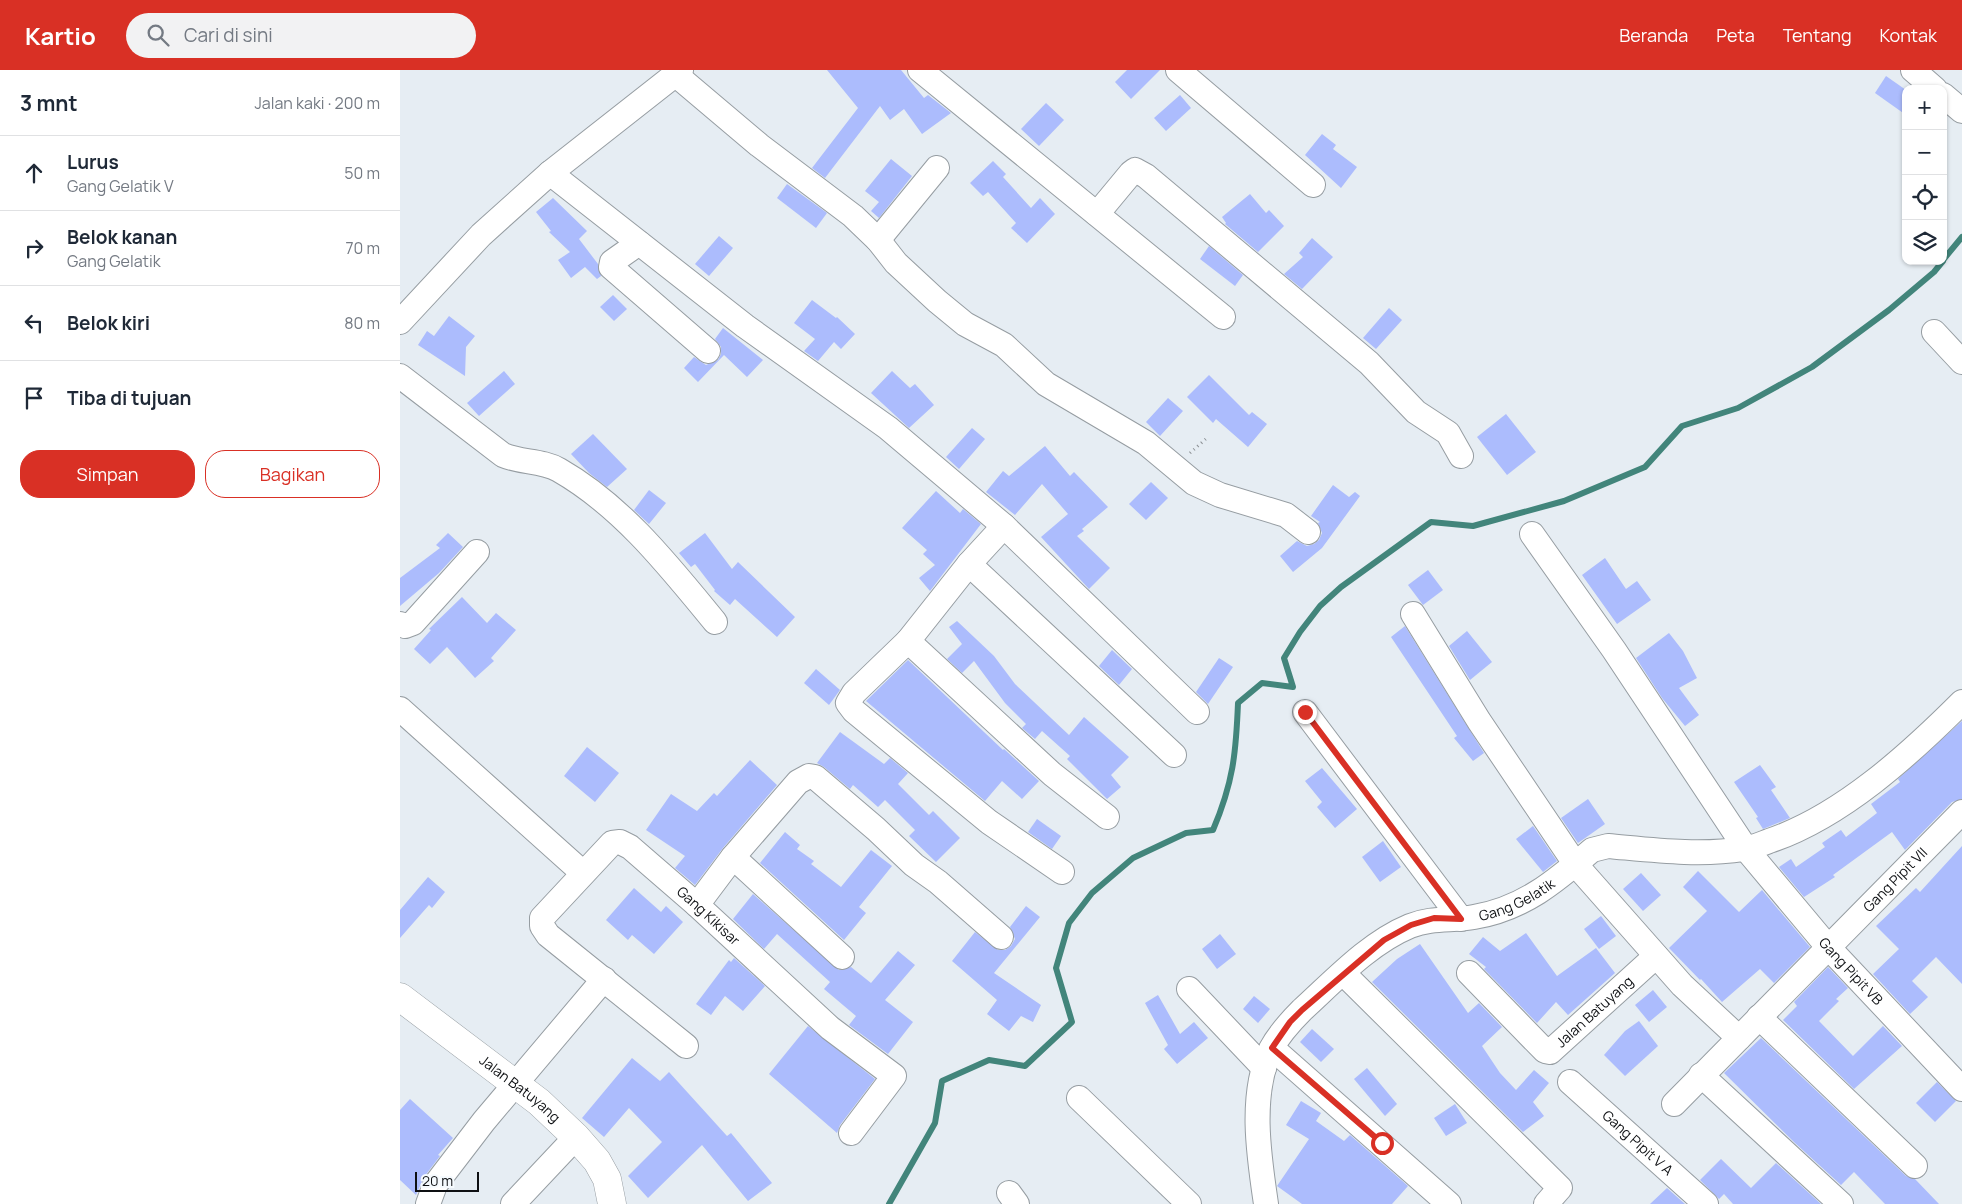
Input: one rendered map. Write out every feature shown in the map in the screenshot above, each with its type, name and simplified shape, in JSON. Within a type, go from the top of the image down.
[{"type":"street","points":[[920,70],[1223,316]]},
{"type":"street","points":[[1178,70],[1313,185]]},
{"type":"street","points":[[1913,70],[1930,85]]},
{"type":"street","points":[[400,322],[482,235],[550,173],[678,72],[759,145],[853,216],[878,240],[896,263],[937,301],[965,324],[1004,346],[1046,384],[1146,443],[1194,484],[1220,495],[1286,515],[1308,532]]},
{"type":"street","points":[[1947,99],[1962,111]]},
{"type":"street","points":[[878,240],[937,168]]},
{"type":"street","points":[[1097,214],[1131,173],[1135,170],[1146,176],[1369,363],[1416,412],[1448,433],[1461,456]]},
{"type":"street","points":[[550,173],[745,326],[888,428],[1004,526],[1197,712]]},
{"type":"street","points":[[639,243],[612,262],[611,266],[708,351]]},
{"type":"street","points":[[1934,332],[1962,362]]},
{"type":"street","points":[[400,376],[503,455],[516,461],[547,465],[558,469],[613,509],[674,571],[716,622]]},
{"type":"street","points":[[1004,526],[969,564],[908,641],[854,693],[848,703],[854,711],[990,822],[1062,872]]},
{"type":"street","name":"Gang Pipit VB","points":[[1532,534],[1614,650],[1746,849],[1828,947],[1962,1089]]},
{"type":"street","points":[[400,624],[404,626],[413,623],[476,552]]},
{"type":"street","points":[[969,564],[1174,755]]},
{"type":"street","points":[[1413,614],[1479,722],[1576,864],[1682,985],[1739,1038]]},
{"type":"street","points":[[908,641],[1052,774],[1107,817]]},
{"type":"street","name":"Gang Gelatik","points":[[1266,1204],[1257,1146],[1268,1058],[1290,1022],[1343,973],[1384,940],[1411,925],[1434,918],[1461,919],[1496,913],[1524,901],[1553,884],[1592,850],[1608,846],[1684,853],[1746,849],[1795,832],[1825,816],[1851,798],[1936,728],[1962,702]]},
{"type":"street","points":[[400,709],[583,873]]},
{"type":"street","points":[[1305,712],[1461,919]]},
{"type":"street","points":[[697,905],[733,857],[798,782],[809,776],[815,776],[869,822],[914,865],[938,882],[1001,937]]},
{"type":"street","name":"Gang Pipit VII","points":[[1674,1104],[1700,1075],[1739,1038],[1962,812]]},
{"type":"street","name":"Gang Kikisar","points":[[686,1046],[548,935],[542,926],[542,918],[612,843],[620,842],[630,847],[697,905],[830,1028],[894,1076],[851,1133]]},
{"type":"street","points":[[733,857],[842,957]]},
{"type":"street","name":"Jalan Batuyang","points":[[1469,973],[1545,1051],[1550,1052],[1656,956]]},
{"type":"street","points":[[1343,973],[1559,1190]]},
{"type":"street","points":[[428,1204],[435,1185],[515,1084],[604,979]]},
{"type":"street","points":[[1189,989],[1268,1058],[1449,1204]]},
{"type":"street","name":"Jalan Batuyang","points":[[400,997],[539,1102],[576,1137],[597,1160],[607,1179],[612,1204]]},
{"type":"street","points":[[1759,1017],[1915,1166]]},
{"type":"street","points":[[1700,1075],[1841,1204]]},
{"type":"street","name":"Gang Pipit V A","points":[[1570,1082],[1706,1204]]},
{"type":"street","points":[[1079,1098],[1189,1204]]},
{"type":"street","points":[[514,1204],[576,1137]]},
{"type":"building","points":[[827,70],[901,70],[924,98],[928,95],[951,113],[922,134],[904,109],[890,120],[880,106],[825,178],[812,168],[858,108]]},
{"type":"building","points":[[1127,70],[1160,70],[1131,99],[1115,82]]},
{"type":"building","points":[[1886,76],[1902,87],[1902,112],[1875,93]]},
{"type":"building","points":[[1180,95],[1191,108],[1166,131],[1154,118]]},
{"type":"building","points":[[1046,103],[1064,120],[1039,146],[1021,129]]},
{"type":"building","points":[[1322,134],[1336,145],[1333,149],[1357,167],[1341,188],[1305,155]]},
{"type":"building","points":[[891,159],[912,176],[879,218],[871,211],[879,202],[865,191]]},
{"type":"building","points":[[993,161],[1006,174],[1003,177],[1031,208],[1040,198],[1055,214],[1027,243],[1011,228],[1016,223],[988,192],[983,196],[970,183]]},
{"type":"building","points":[[787,184],[827,213],[816,228],[777,198]]},
{"type":"building","points":[[1250,194],[1266,213],[1269,210],[1284,226],[1258,252],[1225,224],[1222,217]]},
{"type":"building","points":[[553,198],[587,231],[579,239],[598,264],[601,276],[597,279],[585,267],[571,278],[558,260],[570,252],[549,232],[551,231],[536,212]]},
{"type":"building","points":[[719,236],[733,248],[709,276],[695,264]]},
{"type":"building","points":[[1312,238],[1333,257],[1302,289],[1284,274],[1303,257],[1299,253]]},
{"type":"building","points":[[1209,246],[1243,275],[1235,286],[1200,259]]},
{"type":"building","points":[[613,295],[627,309],[614,321],[600,307]]},
{"type":"building","points":[[812,300],[837,317],[855,334],[841,349],[834,342],[818,361],[804,351],[815,339],[794,323]]},
{"type":"building","points":[[1389,308],[1402,320],[1376,349],[1363,338]]},
{"type":"building","points":[[449,316],[475,336],[466,347],[465,376],[418,345],[427,331],[434,336]]},
{"type":"building","points":[[723,328],[763,360],[747,377],[724,355],[698,382],[684,368],[694,357],[706,365],[718,360],[721,354],[721,347],[715,339]]},
{"type":"building","points":[[504,371],[515,384],[479,416],[467,403]]},
{"type":"building","points":[[892,371],[910,388],[915,384],[934,405],[909,428],[871,393]]},
{"type":"building","points":[[1209,375],[1249,415],[1252,412],[1267,424],[1248,447],[1216,419],[1213,423],[1187,397]]},
{"type":"building","points":[[1168,398],[1183,411],[1160,436],[1146,422]]},
{"type":"building","points":[[1506,414],[1536,452],[1507,475],[1477,437]]},
{"type":"building","points":[[972,428],[985,439],[959,469],[946,457]]},
{"type":"building","points":[[593,434],[627,469],[607,487],[589,473],[571,454]]},
{"type":"building","points":[[1045,446],[1070,476],[1074,472],[1108,507],[1082,529],[1084,531],[1077,536],[1110,568],[1089,589],[1041,537],[1068,514],[1042,484],[1015,515],[986,492],[1003,471],[1009,476]]},
{"type":"building","points":[[1151,482],[1168,498],[1146,520],[1129,504]]},
{"type":"building","points":[[1333,485],[1349,497],[1355,492],[1360,496],[1322,548],[1293,572],[1280,556],[1297,541],[1307,546],[1319,540],[1322,533],[1318,523],[1320,522],[1311,516]]},
{"type":"building","points":[[649,490],[666,503],[649,524],[634,510]]},
{"type":"building","points":[[936,491],[960,513],[963,509],[981,524],[930,591],[919,578],[935,565],[923,554],[927,550],[902,528]]},
{"type":"building","points":[[448,533],[463,547],[439,573],[400,606],[400,578],[440,548],[436,545]]},
{"type":"building","points":[[705,533],[732,569],[738,562],[795,617],[777,637],[735,599],[730,605],[714,591],[695,564],[691,567],[679,553]]},
{"type":"building","points":[[1605,558],[1626,589],[1637,581],[1651,600],[1617,624],[1582,575]]},
{"type":"building","points":[[1428,570],[1443,590],[1423,605],[1408,585]]},
{"type":"building","points":[[462,597],[487,623],[496,613],[516,630],[491,658],[494,661],[475,678],[447,647],[430,664],[414,649],[431,630],[429,629]]},
{"type":"building","points":[[957,621],[994,656],[1015,684],[1069,735],[1084,717],[1129,757],[1111,775],[1121,787],[1107,799],[1067,759],[1070,756],[1042,731],[1035,739],[1022,728],[1026,724],[1005,703],[974,661],[962,673],[947,659],[962,644],[949,627]]},
{"type":"building","points":[[1405,626],[1484,753],[1473,761],[1454,738],[1457,736],[1391,637]]},
{"type":"building","points":[[1467,631],[1492,662],[1470,680],[1449,646]]},
{"type":"building","points":[[1669,633],[1683,651],[1697,678],[1679,688],[1699,715],[1685,726],[1662,698],[1636,658]]},
{"type":"building","points":[[1112,650],[1132,669],[1119,685],[1099,666]]},
{"type":"building","points":[[1219,658],[1233,667],[1208,704],[1196,692]]},
{"type":"building","points":[[908,660],[1003,750],[1039,781],[1022,799],[1002,781],[985,801],[866,701]]},
{"type":"building","points":[[816,669],[840,690],[829,705],[804,683]]},
{"type":"building","points":[[1962,721],[1962,799],[1952,802],[1905,850],[1892,832],[1833,875],[1835,877],[1804,897],[1779,867],[1791,859],[1796,867],[1825,847],[1822,843],[1841,830],[1846,837],[1877,813],[1871,804],[1900,782],[1898,779]]},
{"type":"building","points":[[840,732],[884,764],[890,758],[908,773],[898,784],[929,815],[933,811],[960,838],[936,862],[909,836],[915,830],[885,800],[878,807],[853,785],[850,789],[817,763]]},
{"type":"building","points":[[587,747],[619,773],[595,802],[564,776]]},
{"type":"building","points":[[750,760],[777,785],[723,848],[695,885],[675,868],[685,856],[646,830],[671,794],[697,811],[714,793],[717,796]]},
{"type":"building","points":[[1760,765],[1776,787],[1771,790],[1790,818],[1763,829],[1756,818],[1758,817],[1734,782]]},
{"type":"building","points":[[1322,768],[1357,809],[1335,828],[1317,807],[1322,802],[1305,781]]},
{"type":"building","points":[[1588,799],[1605,824],[1578,843],[1561,818]]},
{"type":"building","points":[[1037,819],[1061,836],[1052,849],[1028,832]]},
{"type":"building","points":[[1533,826],[1557,861],[1543,872],[1516,839]]},
{"type":"building","points":[[785,832],[800,845],[797,849],[814,861],[811,864],[841,887],[871,850],[892,866],[859,907],[866,913],[844,940],[760,863]]},
{"type":"building","points":[[1383,841],[1401,867],[1380,882],[1362,857]]},
{"type":"building","points":[[1962,846],[1962,984],[1936,957],[1912,981],[1928,997],[1910,1014],[1873,974],[1899,949],[1876,926],[1916,888],[1920,892]]},
{"type":"building","points":[[1698,871],[1739,912],[1762,890],[1810,947],[1774,983],[1760,969],[1722,1002],[1669,948],[1707,911],[1683,887]]},
{"type":"building","points":[[1641,873],[1661,895],[1643,911],[1623,889]]},
{"type":"building","points":[[428,877],[445,892],[432,908],[429,905],[400,938],[400,910]]},
{"type":"building","points":[[634,888],[661,912],[666,906],[683,922],[654,954],[632,935],[628,940],[606,920]]},
{"type":"building","points":[[753,894],[839,970],[851,967],[871,983],[898,951],[915,965],[885,1000],[913,1022],[888,1054],[849,1025],[856,1016],[824,989],[830,982],[777,934],[764,949],[733,919]]},
{"type":"building","points":[[1026,906],[1040,917],[994,973],[1041,1005],[1033,1022],[1021,1016],[1009,1031],[987,1014],[997,1000],[952,961],[975,932],[998,950],[1005,950],[1011,946],[1015,939],[1010,927]]},
{"type":"building","points":[[1601,916],[1616,936],[1599,949],[1584,929]]},
{"type":"building","points":[[1526,933],[1557,976],[1596,948],[1615,973],[1568,1015],[1556,1002],[1537,1023],[1484,969],[1486,967],[1469,954],[1483,937],[1500,951]]},
{"type":"building","points":[[1220,934],[1236,954],[1217,969],[1202,949]]},
{"type":"building","points":[[1420,944],[1468,1013],[1479,1003],[1502,1027],[1482,1046],[1500,1073],[1516,1090],[1534,1070],[1549,1083],[1533,1102],[1544,1116],[1523,1132],[1372,982],[1397,959]]},
{"type":"building","points":[[734,958],[765,986],[743,1011],[725,996],[711,1015],[696,1004],[729,960],[731,962]]},
{"type":"building","points":[[1828,967],[1848,988],[1836,999],[1839,1001],[1819,1021],[1853,1056],[1883,1026],[1902,1046],[1854,1089],[1783,1020],[1797,1006],[1794,1002]]},
{"type":"building","points":[[1653,990],[1667,1007],[1649,1022],[1635,1005]]},
{"type":"building","points":[[1158,995],[1180,1034],[1194,1022],[1208,1038],[1177,1064],[1164,1049],[1168,1045],[1145,1003]]},
{"type":"building","points":[[1254,996],[1270,1009],[1258,1023],[1243,1009]]},
{"type":"building","points":[[1639,1021],[1658,1046],[1625,1076],[1604,1055],[1625,1031]]},
{"type":"building","points":[[808,1026],[875,1079],[840,1125],[837,1133],[769,1074]]},
{"type":"building","points":[[1312,1029],[1334,1049],[1321,1062],[1300,1042]]},
{"type":"building","points":[[1761,1038],[1906,1176],[1915,1179],[1939,1204],[1885,1204],[1854,1172],[1841,1185],[1795,1143],[1724,1073]]},
{"type":"building","points":[[632,1058],[660,1081],[669,1072],[727,1136],[731,1133],[772,1183],[748,1201],[702,1145],[648,1198],[628,1176],[662,1142],[629,1108],[604,1137],[582,1118]]},
{"type":"building","points":[[1367,1068],[1397,1104],[1385,1116],[1354,1079]]},
{"type":"building","points":[[1937,1082],[1956,1101],[1935,1122],[1916,1103]]},
{"type":"building","points":[[410,1099],[453,1138],[438,1155],[440,1156],[424,1177],[416,1195],[400,1180],[400,1110]]},
{"type":"building","points":[[1301,1101],[1321,1113],[1316,1121],[1344,1141],[1350,1135],[1408,1186],[1392,1204],[1302,1204],[1277,1186],[1309,1139],[1286,1125]]},
{"type":"building","points":[[1455,1104],[1467,1123],[1446,1136],[1434,1118]]},
{"type":"building","points":[[1721,1159],[1751,1188],[1776,1163],[1821,1204],[1733,1204],[1724,1194],[1719,1199],[1700,1180]]},
{"type":"building","points":[[1667,1188],[1685,1204],[1650,1204]]},
{"type":"waterway","points":[[1947,255],[1962,237]]},
{"type":"waterway","points":[[889,1204],[935,1123],[942,1081],[989,1060],[1025,1066],[1072,1022],[1056,968],[1069,923],[1092,893],[1133,858],[1186,833],[1213,830],[1225,798],[1232,768],[1238,703],[1262,683],[1293,687],[1284,658],[1300,632],[1320,606],[1341,587],[1431,522],[1473,526],[1564,501],[1645,467],[1682,426],[1738,408],[1812,367],[1889,310],[1940,265]]},
{"type":"route","points":[[1305,712],[1461,919],[1434,918],[1411,925],[1384,940],[1343,973],[1302,1010],[1290,1022],[1272,1048],[1382,1143]]}]
